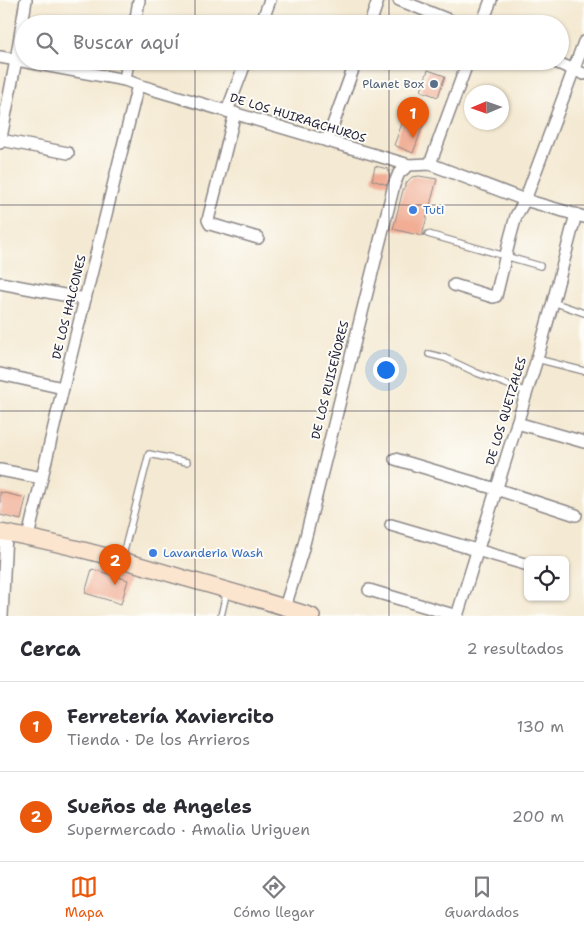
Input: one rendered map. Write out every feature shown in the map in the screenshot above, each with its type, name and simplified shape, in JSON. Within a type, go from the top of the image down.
[{"type":"street","points":[[24,15],[26,0]]},
{"type":"street","points":[[136,15],[139,0]]},
{"type":"street","points":[[264,15],[270,0]]},
{"type":"street","points":[[373,15],[378,0]]},
{"type":"street","points":[[399,0],[436,15]]},
{"type":"street","points":[[485,15],[491,0]]},
{"type":"street","points":[[454,285],[496,296],[516,216],[525,200],[579,72],[584,42]]},
{"type":"street","name":"DE LOS HUIRAGCHUROS","points":[[0,57],[15,60]]},
{"type":"street","points":[[15,65],[0,142],[68,153]]},
{"type":"street","name":"DE LOS HUIRAGCHUROS","points":[[70,70],[124,80],[409,165],[430,164],[525,200],[580,215]]},
{"type":"street","points":[[124,80],[126,70]]},
{"type":"street","points":[[243,70],[231,112],[208,220],[210,224],[258,238]]},
{"type":"street","points":[[327,141],[353,70]]},
{"type":"street","points":[[430,164],[465,70]]},
{"type":"street","name":"DE LOS HALCONES","points":[[28,537],[138,85]]},
{"type":"street","name":"DE LOS RUISEÑORES","points":[[283,609],[302,552],[390,200],[399,173],[409,165]]},
{"type":"street","name":"DE LOS QUETZALES","points":[[457,616],[580,215]]},
{"type":"street","points":[[0,283],[85,299]]},
{"type":"street","points":[[0,374],[63,388]]},
{"type":"street","points":[[517,423],[584,442]]},
{"type":"street","points":[[395,459],[576,514]]},
{"type":"street","points":[[0,470],[42,478]]},
{"type":"street","points":[[391,525],[524,564]]},
{"type":"street","points":[[2,616],[3,532],[122,560],[312,616]]},
{"type":"street","points":[[369,590],[457,616]]},
{"type":"lane","points":[[428,234],[540,266]]},
{"type":"lane","points":[[554,302],[584,313]]},
{"type":"lane","points":[[429,354],[445,358],[477,373],[527,392]]},
{"type":"lane","points":[[537,359],[584,371]]},
{"type":"lane","points":[[122,560],[149,454],[187,462]]},
{"type":"lane","points":[[221,616],[227,590]]},
{"type":"building","points":[[428,70],[445,76],[438,97],[421,91]]},
{"type":"building","points":[[409,105],[428,112],[413,153],[394,145]]},
{"type":"building","points":[[375,166],[388,169],[390,178],[388,185],[372,180]]},
{"type":"building","name":"Tuti","points":[[419,176],[437,179],[422,236],[393,229],[403,190],[412,177]]},
{"type":"building","points":[[0,492],[26,498],[21,520],[0,515]]},
{"type":"building","points":[[92,569],[128,580],[121,604],[85,593]]},
{"type":"place","name":"Planet Box","points":[[434,84]]},
{"type":"place","name":"Ferretería Xaviercito","points":[[413,138]]},
{"type":"place","name":"Tuti","points":[[413,210]]},
{"type":"place","name":"Lavanderia Wash","points":[[153,553]]},
{"type":"place","name":"Sueños de Angeles","points":[[115,585]]}]
